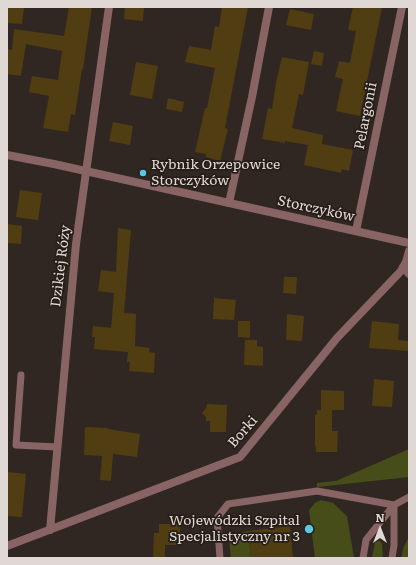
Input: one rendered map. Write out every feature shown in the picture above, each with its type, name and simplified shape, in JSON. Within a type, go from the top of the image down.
[{"type":"street","name":"Dzikiej Róży","points":[[50,530],[75,251],[109,7]]},
{"type":"street","points":[[229,203],[269,7]]},
{"type":"street","name":"Pelargonii","points":[[356,231],[402,7]]},
{"type":"street","name":"Storczyków","points":[[7,155],[86,171],[409,243]]},
{"type":"street","name":"Borki","points":[[7,546],[240,458],[337,338],[403,267],[409,251]]},
{"type":"street","points":[[403,267],[409,274]]},
{"type":"lane","points":[[21,375],[16,445],[57,447]]},
{"type":"lane","points":[[220,558],[216,518],[228,504],[317,491],[394,505]]},
{"type":"lane","points":[[363,558],[366,540],[394,505],[409,497]]},
{"type":"lane","points":[[392,558],[394,545],[394,505]]},
{"type":"green space","points":[[409,449],[409,477],[317,487],[317,483],[336,481]]},
{"type":"green space","points":[[321,500],[333,503],[347,516],[354,558],[315,558],[309,510],[315,503]]},
{"type":"green space","points":[[248,531],[251,558],[231,558],[231,538],[236,534]]},
{"type":"green space","points":[[409,537],[409,558],[401,558],[404,546]]},
{"type":"green space","points":[[380,541],[382,544],[383,558],[372,558],[375,542]]},
{"type":"building","points":[[7,7],[24,7],[22,24],[7,23]]},
{"type":"building","points":[[69,7],[92,7],[75,115],[71,114],[68,132],[43,128],[49,96],[29,92],[32,76],[58,80],[62,51],[26,44],[21,76],[7,74],[7,49],[12,50],[14,29],[64,36]]},
{"type":"building","points":[[125,7],[144,7],[143,21],[124,19]]},
{"type":"building","points":[[222,7],[248,7],[225,128],[228,129],[220,161],[206,157],[206,154],[195,152],[205,108],[207,108],[215,68],[185,62],[189,46],[211,50],[215,26],[219,27]]},
{"type":"building","points":[[353,7],[382,7],[360,116],[336,111],[343,79],[335,77],[339,61],[350,63],[356,31],[348,30]]},
{"type":"building","points":[[290,9],[314,14],[311,30],[286,25]]},
{"type":"building","points":[[314,51],[324,53],[322,66],[311,64]]},
{"type":"building","points":[[282,57],[309,62],[303,95],[299,94],[292,128],[323,135],[322,144],[353,150],[349,171],[342,169],[341,173],[304,165],[308,145],[262,139],[268,108],[272,109]]},
{"type":"building","points":[[136,62],[158,66],[152,99],[130,95]]},
{"type":"building","points":[[168,98],[184,102],[182,112],[166,109]]},
{"type":"building","points":[[113,122],[133,126],[130,145],[109,141]]},
{"type":"building","points":[[20,190],[42,193],[38,220],[16,217]]},
{"type":"building","points":[[7,224],[22,226],[21,244],[7,243]]},
{"type":"building","points":[[118,228],[131,230],[124,313],[136,314],[135,346],[150,348],[149,352],[155,353],[154,373],[129,371],[130,362],[127,362],[128,352],[94,349],[95,337],[92,337],[93,326],[111,328],[114,293],[98,291],[101,270],[116,272]]},
{"type":"building","points":[[284,277],[297,277],[296,294],[283,293]]},
{"type":"building","points":[[214,298],[236,300],[234,320],[213,319]]},
{"type":"building","points":[[287,314],[304,316],[302,341],[286,340]]},
{"type":"building","points":[[238,321],[250,321],[250,338],[238,337]]},
{"type":"building","points":[[372,321],[399,324],[398,340],[409,341],[409,351],[369,348]]},
{"type":"building","points":[[245,340],[257,340],[257,346],[263,347],[263,366],[244,365]]},
{"type":"building","points":[[374,379],[394,381],[392,407],[372,406]]},
{"type":"building","points":[[321,390],[344,391],[344,410],[332,410],[332,431],[338,431],[337,452],[316,452],[315,415],[317,415],[317,410],[321,410]]},
{"type":"building","points":[[207,404],[227,405],[226,432],[210,432],[210,421],[206,421],[206,417],[202,413]]},
{"type":"building","points":[[85,427],[108,428],[140,434],[137,457],[113,454],[111,481],[100,480],[102,456],[84,455]]},
{"type":"building","points":[[7,472],[26,474],[22,517],[7,516]]},
{"type":"building","points":[[159,524],[180,524],[180,545],[165,545],[165,558],[153,558],[154,533],[159,533]]},
{"type":"building","points":[[290,526],[293,558],[251,558],[248,531]]},
{"type":"place","name":"Rybnik Orzepowice Storczyków","points":[[143,173]]},
{"type":"place","name":"Wojewódzki Szpital Specjalistyczny nr 3","points":[[309,529]]}]
